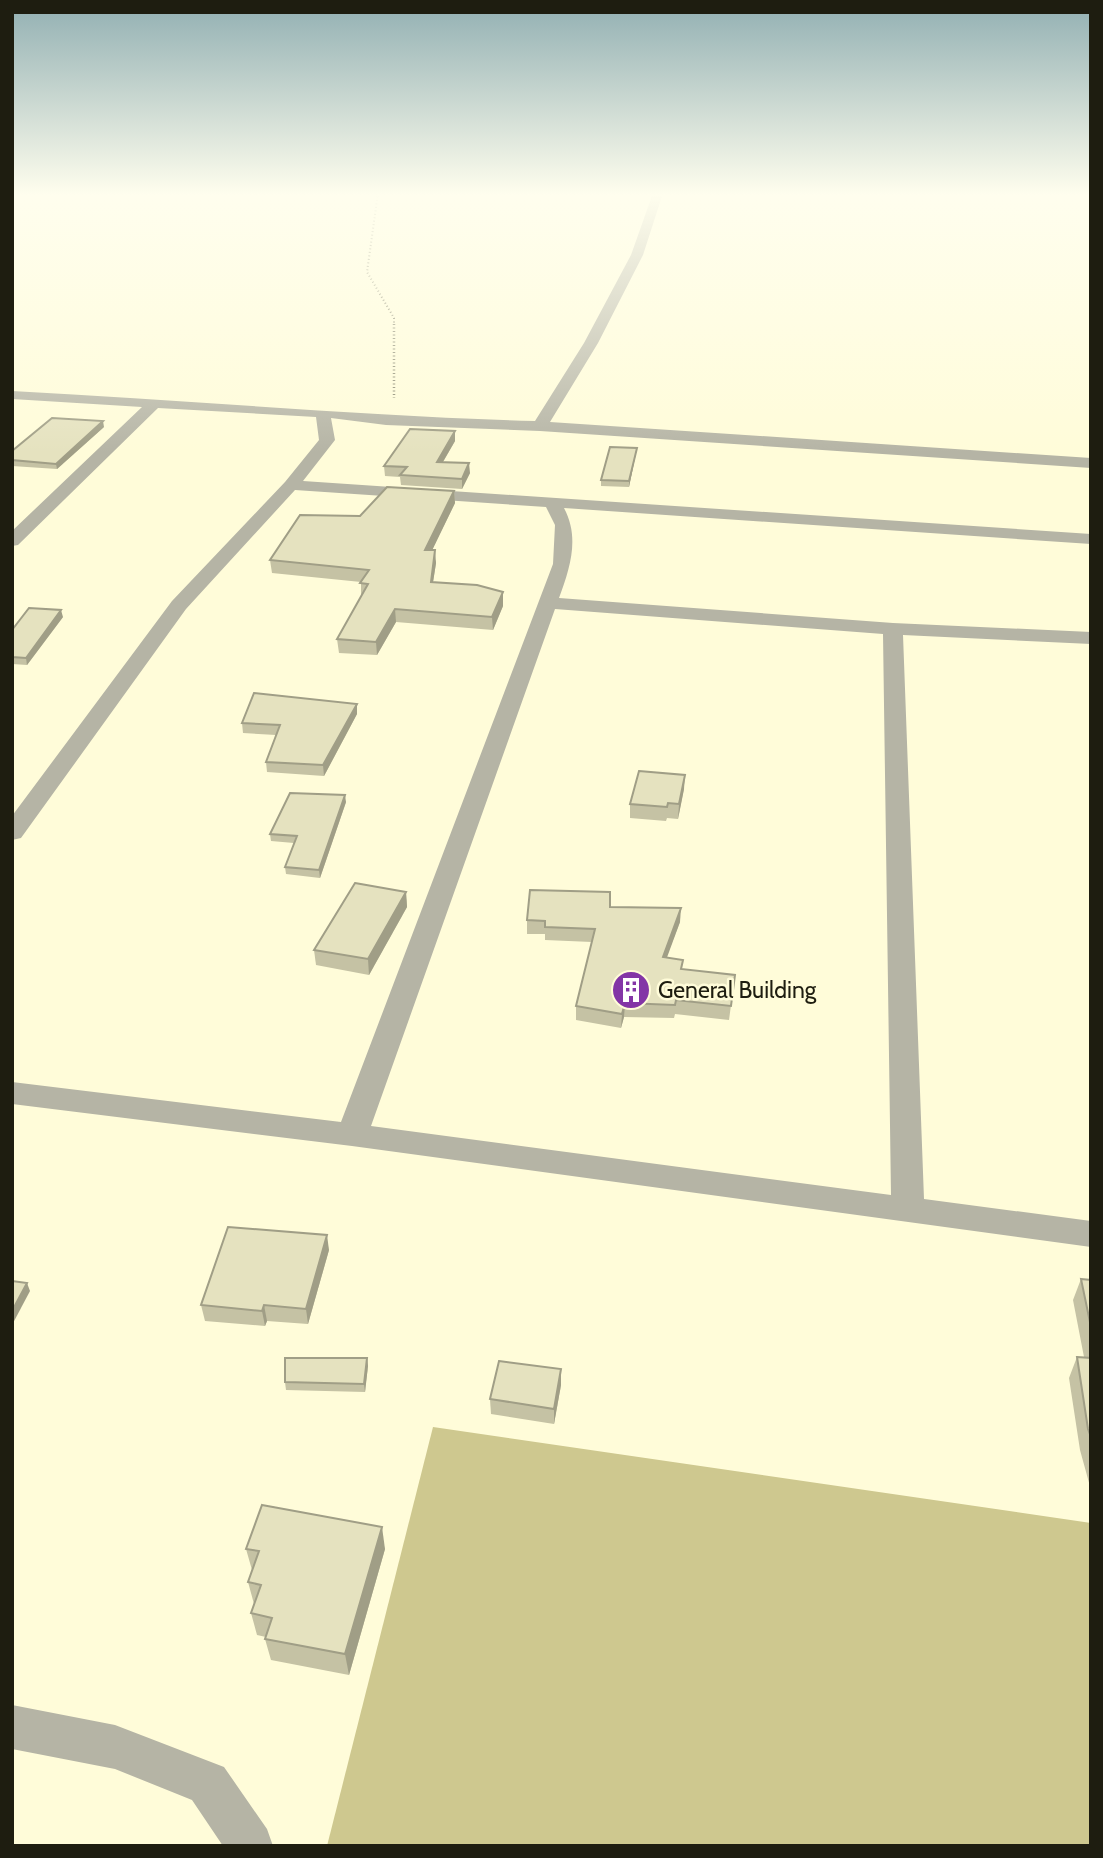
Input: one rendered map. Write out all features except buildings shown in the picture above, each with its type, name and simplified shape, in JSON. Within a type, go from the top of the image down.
[{"type":"street","points":[[540,426],[591,343],[624,280]]},
{"type":"street","points":[[12,395],[323,413],[386,421],[540,426],[1091,463]]},
{"type":"street","points":[[12,541],[154,403]]},
{"type":"street","points":[[12,833],[179,606],[291,485],[327,440],[323,413]]},
{"type":"street","points":[[291,485],[1091,539]]},
{"type":"street","points":[[352,1135],[562,564],[565,525],[552,502]]},
{"type":"street","points":[[546,603],[893,629],[1091,638]]},
{"type":"street","points":[[893,629],[908,1211]]},
{"type":"street","points":[[12,1093],[352,1135],[1091,1234]]},
{"type":"street","points":[[12,1727],[115,1747],[208,1783],[250,1846]]},
{"type":"path","points":[[372,280],[394,318],[394,397],[386,421]]},
{"type":"shaded area","points":[[433,1427],[1091,1523],[1091,1846],[327,1846]]},
{"type":"place","name":"General Building","points":[[631,990]]}]
